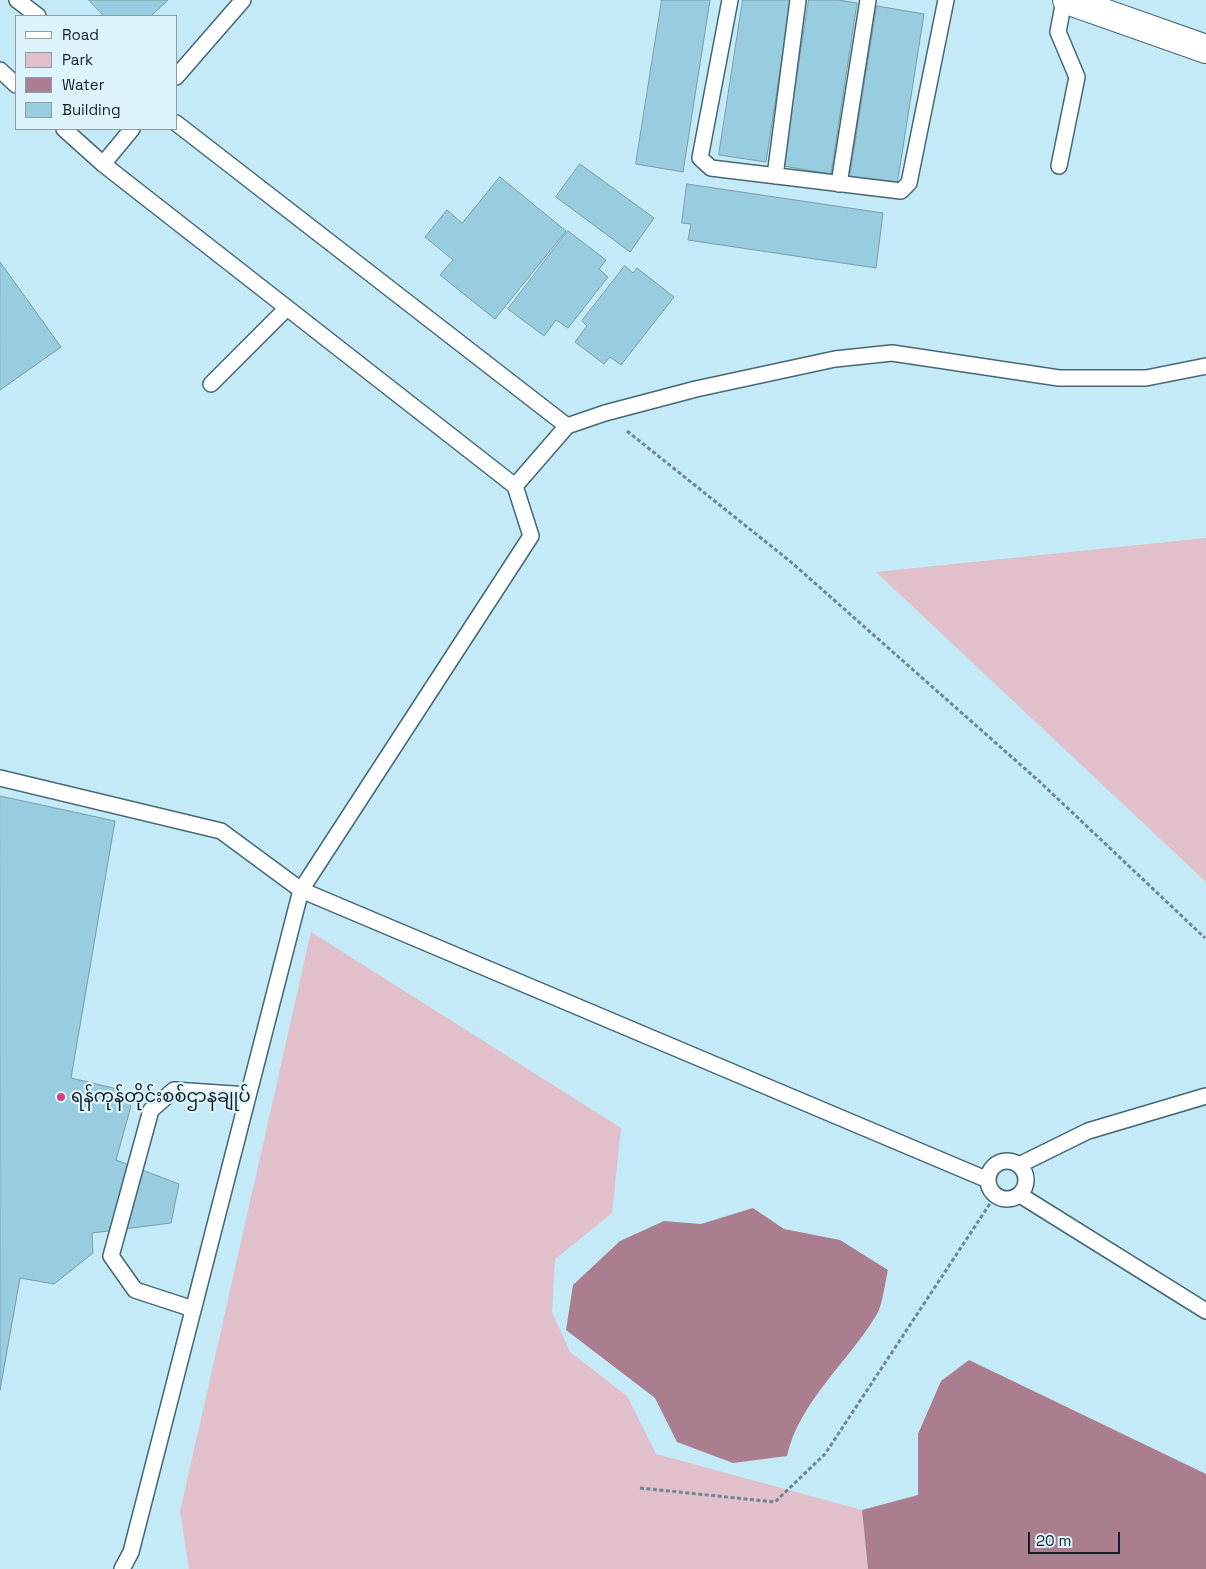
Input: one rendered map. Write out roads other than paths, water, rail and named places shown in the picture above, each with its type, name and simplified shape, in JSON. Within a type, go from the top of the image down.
[{"type":"street","points":[[1065,0],[1206,49]]},
{"type":"lane","points":[[17,0],[37,15]]},
{"type":"lane","points":[[178,75],[243,0]]},
{"type":"lane","points":[[730,0],[700,158],[712,168],[900,192],[909,183],[946,0]]},
{"type":"lane","points":[[774,176],[798,0]]},
{"type":"lane","points":[[839,184],[868,0]]},
{"type":"lane","points":[[1059,166],[1077,77],[1058,32],[1065,0]]},
{"type":"lane","points":[[0,70],[15,84]]},
{"type":"lane","points":[[178,125],[567,426]]},
{"type":"lane","points":[[65,130],[102,164],[515,486],[531,536],[301,890],[130,1552],[122,1569]]},
{"type":"lane","points":[[102,164],[131,130]]},
{"type":"lane","points":[[211,384],[287,308]]},
{"type":"lane","points":[[515,486],[567,426],[605,413],[696,389],[835,358],[892,353],[1059,378],[1146,378],[1206,366]]},
{"type":"lane","points":[[0,778],[221,831],[301,890],[988,1180]]},
{"type":"lane","points":[[193,1309],[135,1290],[110,1256],[151,1110],[174,1090],[248,1095]]},
{"type":"lane","points":[[1019,1165],[1088,1131],[1206,1096]]},
{"type":"lane","points":[[1002,1161],[1012,1161],[1019,1165],[1025,1171],[1027,1180],[1025,1188],[1020,1195],[1012,1199],[996,1196],[990,1189],[988,1180],[990,1172],[995,1165],[1002,1161]]},
{"type":"lane","points":[[1020,1195],[1206,1311]]},
{"type":"water","points":[[753,1208],[784,1229],[840,1240],[888,1270],[877,1314],[813,1400],[793,1436],[787,1456],[733,1463],[677,1442],[655,1398],[566,1330],[573,1285],[620,1241],[664,1221],[701,1224]]},
{"type":"water","points":[[969,1360],[1206,1474],[1206,1569],[868,1569],[862,1510],[918,1495],[918,1434],[941,1381]]},
{"type":"place","name":"ရန်ကုန်တိုင်းစစ်ဌာနချုပ်","points":[[61,1097]]}]
